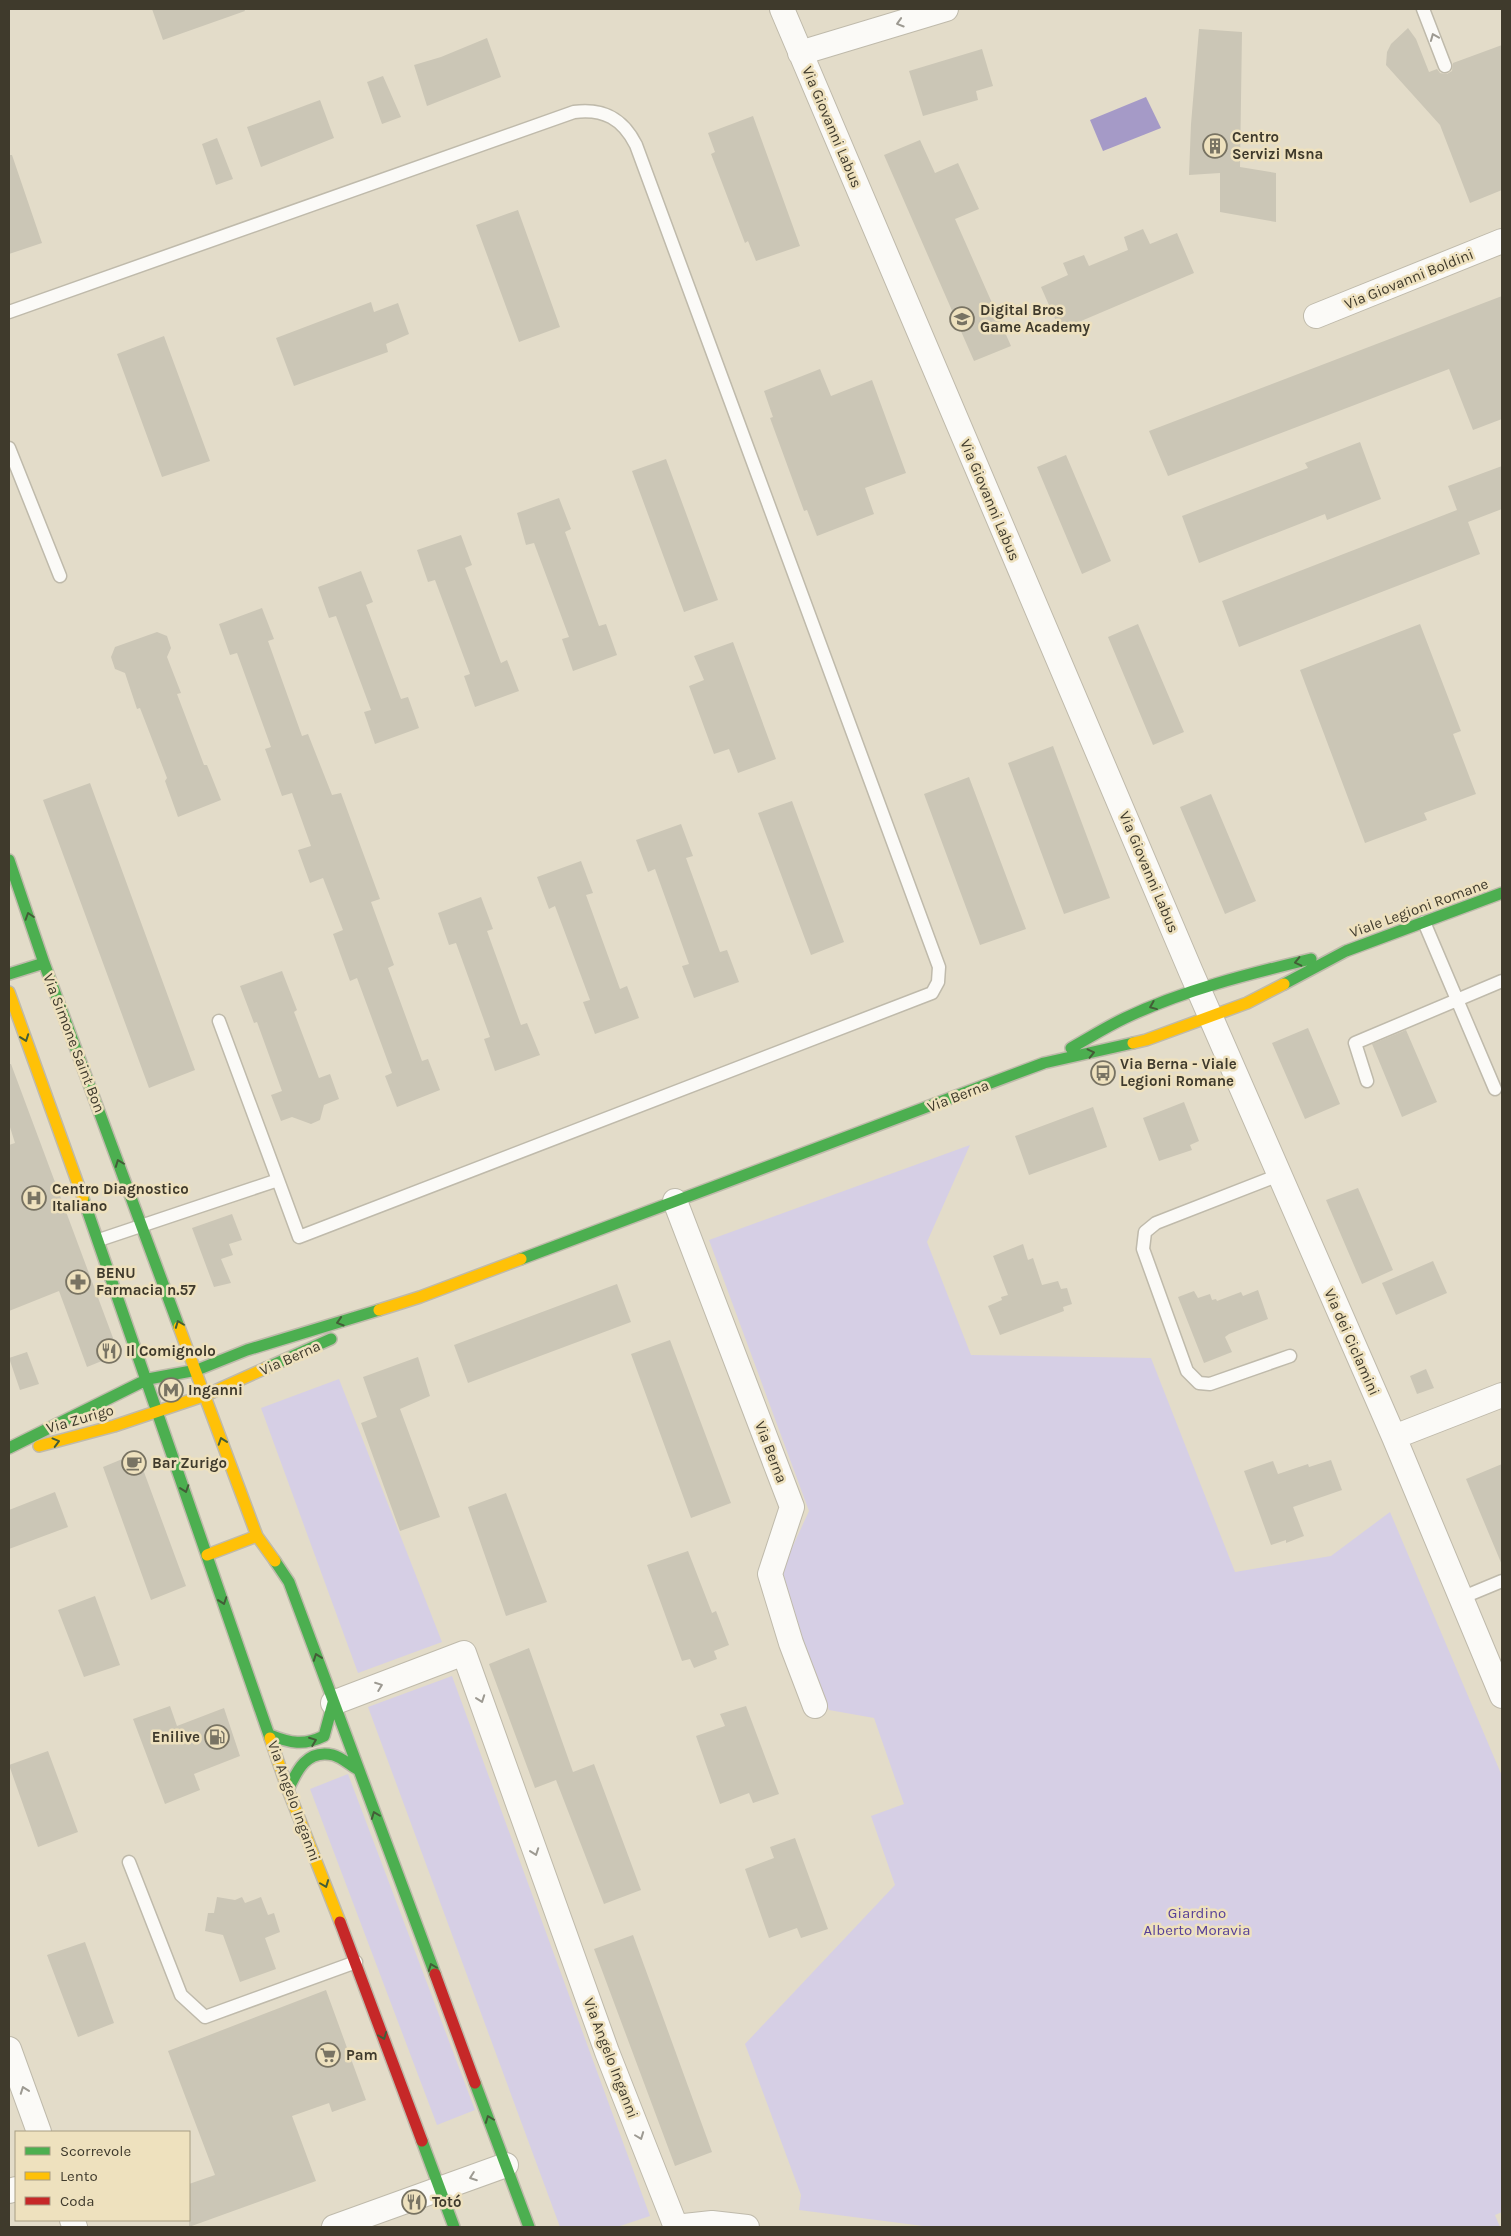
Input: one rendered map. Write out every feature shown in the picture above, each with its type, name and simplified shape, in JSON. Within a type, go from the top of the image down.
[{"type":"street","name":"Via Giovanni Labus","points":[[782,9],[1199,990]]},
{"type":"street","points":[[800,53],[946,9]]},
{"type":"street","name":"Via Giovanni Boldini","points":[[1316,316],[1502,241]]},
{"type":"street","name":"Via Simone Saint Bon","points":[[9,860],[44,963],[206,1395]]},
{"type":"street","name":"Viale Legioni Romane","points":[[1210,1016],[1247,1003],[1346,951],[1502,893]]},
{"type":"street","name":"Viale Legioni Romane","points":[[1199,990],[1250,972],[1346,951]]},
{"type":"street","points":[[9,974],[44,963]]},
{"type":"street","name":"Via dei Ciclamini","points":[[1199,990],[1394,1437],[1502,1696]]},
{"type":"street","name":"Via Berna","points":[[1044,1064],[1131,1015],[1199,990]]},
{"type":"street","points":[[9,992],[99,1240],[158,1410]]},
{"type":"street","name":"Via Berna","points":[[158,1410],[206,1395],[420,1298],[675,1201],[1044,1064],[1146,1040],[1210,1016]]},
{"type":"street","name":"Via Berna","points":[[675,1201],[792,1507],[770,1574],[791,1643],[814,1706]]},
{"type":"street","name":"Via Berna","points":[[148,1379],[196,1370],[247,1350],[420,1298]]},
{"type":"street","name":"Via Zurigo","points":[[9,1448],[148,1379]]},
{"type":"street","points":[[206,1395],[257,1536],[290,1582],[357,1769],[529,2227]]},
{"type":"street","points":[[1394,1437],[1502,1395]]},
{"type":"street","name":"Via Zurigo","points":[[9,1454],[114,1426],[158,1410]]},
{"type":"street","name":"Via Angelo Inganni","points":[[158,1410],[288,1790],[356,1962],[454,2227]]},
{"type":"street","points":[[207,1555],[257,1536]]},
{"type":"street","name":"Via Angelo Inganni","points":[[333,1703],[464,1653],[607,2052],[675,2227]]},
{"type":"street","points":[[270,1735],[292,1744],[310,1744],[324,1736],[333,1703]]},
{"type":"street","points":[[288,1790],[298,1768],[315,1755],[334,1755],[357,1769]]},
{"type":"street","points":[[9,2049],[39,2131]]},
{"type":"street","points":[[334,2227],[506,2165]]},
{"type":"street","points":[[675,2227],[712,2223],[747,2227]]},
{"type":"lane","points":[[1423,9],[1445,66]]},
{"type":"lane","points":[[9,312],[574,112],[591,110],[616,119],[628,129],[636,145],[939,967],[938,982],[932,993],[299,1237],[219,1021]]},
{"type":"lane","points":[[9,448],[60,576]]},
{"type":"lane","points":[[1424,922],[1495,1089]]},
{"type":"lane","points":[[1367,1081],[1355,1043],[1502,982]]},
{"type":"lane","points":[[1279,1175],[1156,1223],[1145,1232],[1143,1249],[1187,1371],[1199,1383],[1210,1384],[1290,1356]]},
{"type":"lane","points":[[99,1240],[278,1180]]},
{"type":"lane","points":[[1461,1598],[1502,1581]]},
{"type":"lane","points":[[129,1862],[181,1995],[205,2018],[356,1962]]},
{"type":"green space","name":"Giardino Alberto Moravia","points":[[970,1145],[927,1242],[971,1355],[1151,1358],[1235,1572],[1331,1556],[1390,1512],[1502,1776],[1502,2212],[1495,2215],[1500,2227],[931,2227],[799,2210],[801,2195],[745,2044],[895,1885],[871,1816],[904,1804],[874,1718],[829,1710],[779,1576],[809,1511],[709,1240]]},
{"type":"green space","points":[[339,1379],[442,1642],[358,1673],[261,1408]]},
{"type":"green space","points":[[452,1676],[650,2216],[617,2227],[560,2227],[368,1707]]},
{"type":"green space","points":[[348,1774],[475,2110],[437,2125],[310,1789]]},
{"type":"shaded area","points":[[1146,97],[1161,128],[1103,151],[1090,120]]},
{"type":"building","points":[[152,9],[244,9],[245,11],[163,40]]},
{"type":"building","points":[[1408,28],[1416,39],[1429,72],[1437,69],[1440,73],[1447,74],[1452,71],[1453,63],[1502,45],[1502,190],[1470,203],[1440,125],[1386,65],[1387,52],[1391,44]]},
{"type":"building","name":"Centro Servizi Msna","points":[[1199,29],[1242,32],[1240,167],[1276,173],[1276,222],[1220,212],[1220,173],[1189,175]]},
{"type":"building","points":[[487,38],[501,77],[427,106],[414,65],[441,57]]},
{"type":"building","points":[[982,49],[993,86],[976,91],[978,100],[923,116],[909,71]]},
{"type":"building","points":[[383,76],[401,117],[382,124],[367,82]]},
{"type":"building","points":[[320,100],[334,138],[261,167],[247,127]]},
{"type":"building","points":[[753,116],[800,246],[756,261],[748,241],[745,243],[711,154],[715,152],[708,133]]},
{"type":"building","points":[[217,138],[233,179],[216,185],[202,144]]},
{"type":"building","points":[[920,140],[935,173],[958,163],[979,209],[955,219],[1011,346],[974,361],[884,155]]},
{"type":"building","points":[[9,155],[12,155],[42,243],[9,254]]},
{"type":"building","points":[[518,210],[560,327],[519,342],[476,225]]},
{"type":"building","points":[[1143,229],[1150,244],[1177,233],[1194,273],[1060,330],[1041,287],[1068,275],[1063,263],[1084,255],[1089,266],[1128,250],[1124,237]]},
{"type":"building","points":[[1502,296],[1502,419],[1473,430],[1449,369],[1168,476],[1149,431]]},
{"type":"building","points":[[371,302],[374,312],[398,303],[409,334],[386,344],[388,352],[294,386],[276,338]]},
{"type":"building","points":[[164,336],[210,461],[162,477],[117,354]]},
{"type":"building","points":[[820,369],[831,396],[872,380],[906,473],[865,488],[874,514],[817,536],[807,510],[804,511],[770,418],[773,417],[764,391]]},
{"type":"building","points":[[1360,442],[1381,499],[1327,520],[1325,514],[1199,563],[1182,516],[1308,468],[1305,463]]},
{"type":"building","points":[[1066,455],[1111,561],[1082,574],[1037,467]]},
{"type":"building","points":[[666,459],[718,600],[684,612],[632,471]]},
{"type":"building","points":[[1502,466],[1502,509],[1468,522],[1480,554],[1239,647],[1222,601],[1457,510],[1448,486]]},
{"type":"building","points":[[559,498],[571,529],[565,532],[599,626],[606,624],[617,655],[573,671],[562,639],[569,637],[534,543],[526,545],[517,513]]},
{"type":"building","points":[[461,535],[472,565],[465,568],[501,663],[507,660],[519,691],[475,707],[464,676],[470,674],[435,580],[428,582],[417,550]]},
{"type":"building","points":[[361,571],[373,602],[366,605],[401,699],[408,697],[419,728],[375,744],[364,712],[371,710],[336,616],[329,618],[318,587]]},
{"type":"building","points":[[262,608],[274,639],[268,641],[302,736],[308,734],[332,795],[341,793],[380,899],[371,902],[394,965],[388,968],[422,1061],[428,1059],[440,1090],[397,1107],[385,1076],[392,1073],[357,978],[350,981],[333,934],[343,930],[323,878],[310,883],[298,850],[311,846],[292,793],[282,796],[265,749],[271,747],[237,653],[230,655],[219,624]]},
{"type":"building","points":[[1138,624],[1184,732],[1153,745],[1108,637]]},
{"type":"building","points":[[1420,624],[1461,731],[1453,734],[1476,794],[1424,813],[1427,820],[1365,843],[1300,670]]},
{"type":"building","points":[[157,632],[167,636],[171,648],[167,657],[181,693],[177,694],[204,765],[207,765],[221,800],[178,817],[165,781],[167,778],[140,708],[137,709],[125,673],[115,669],[111,657],[115,647]]},
{"type":"building","points":[[733,642],[776,759],[738,773],[729,749],[714,754],[689,686],[704,680],[694,656]]},
{"type":"building","points":[[1053,746],[1110,898],[1064,914],[1008,763]]},
{"type":"building","points":[[969,777],[1026,929],[980,945],[924,794]]},
{"type":"building","points":[[90,783],[195,1070],[149,1088],[43,800]]},
{"type":"building","points":[[1211,794],[1256,901],[1225,914],[1180,807]]},
{"type":"building","points":[[792,801],[844,942],[811,955],[758,813]]},
{"type":"building","points":[[681,824],[693,856],[686,858],[720,952],[727,950],[739,982],[694,998],[682,966],[689,964],[655,869],[648,872],[636,840]]},
{"type":"building","points":[[581,861],[593,893],[586,895],[620,989],[627,986],[639,1018],[595,1034],[583,1002],[590,1000],[555,906],[549,909],[537,877]]},
{"type":"building","points":[[481,897],[493,929],[487,931],[521,1025],[527,1023],[540,1055],[495,1071],[484,1039],[490,1037],[456,943],[449,945],[438,913]]},
{"type":"building","points":[[282,971],[297,1010],[294,1012],[319,1078],[330,1074],[339,1099],[324,1105],[320,1120],[311,1124],[292,1117],[281,1121],[271,1095],[282,1091],[257,1022],[254,1023],[240,986]]},
{"type":"building","points":[[1308,1028],[1340,1104],[1305,1119],[1272,1043]]},
{"type":"building","points":[[1406,1030],[1437,1102],[1402,1117],[1372,1044]]},
{"type":"building","points":[[9,1064],[11,1064],[119,1354],[87,1367],[59,1291],[9,1311],[9,1145],[15,1143],[9,1124]]},
{"type":"building","points":[[1184,1102],[1199,1141],[1190,1145],[1192,1150],[1159,1161],[1143,1118]]},
{"type":"building","points":[[1093,1107],[1107,1147],[1029,1175],[1015,1136]]},
{"type":"building","points":[[1358,1188],[1393,1270],[1362,1284],[1326,1200]]},
{"type":"building","points":[[232,1214],[242,1240],[229,1244],[233,1255],[221,1259],[231,1283],[214,1287],[192,1228]]},
{"type":"building","points":[[1023,1244],[1028,1260],[1033,1258],[1042,1285],[1058,1281],[1061,1289],[1067,1288],[1072,1304],[1063,1307],[1064,1311],[1000,1335],[988,1306],[1002,1300],[1001,1297],[1008,1295],[993,1256]]},
{"type":"building","points":[[1433,1261],[1447,1293],[1396,1315],[1382,1283]]},
{"type":"building","points":[[617,1284],[631,1322],[468,1383],[454,1345]]},
{"type":"building","points":[[1258,1290],[1268,1319],[1229,1334],[1225,1337],[1232,1352],[1204,1363],[1178,1297],[1194,1291],[1198,1298],[1210,1294],[1212,1300],[1216,1299],[1217,1301],[1241,1292],[1243,1296]]},
{"type":"building","points":[[670,1340],[731,1503],[691,1518],[631,1354]]},
{"type":"building","points":[[27,1352],[39,1384],[20,1390],[9,1358]]},
{"type":"building","points":[[418,1357],[430,1396],[400,1409],[440,1517],[400,1531],[361,1423],[377,1417],[363,1377]]},
{"type":"building","points":[[1426,1369],[1434,1388],[1417,1394],[1410,1376]]},
{"type":"building","points":[[137,1453],[186,1586],[151,1600],[103,1467]]},
{"type":"building","points":[[1331,1460],[1342,1490],[1293,1507],[1304,1536],[1286,1543],[1286,1540],[1271,1545],[1244,1471],[1273,1461],[1278,1474],[1308,1464],[1309,1467]]},
{"type":"building","points":[[1502,1464],[1502,1565],[1466,1479]]},
{"type":"building","points":[[55,1492],[68,1527],[9,1549],[9,1510]]},
{"type":"building","points":[[506,1493],[547,1602],[506,1616],[468,1507]]},
{"type":"building","points":[[688,1551],[712,1613],[716,1611],[729,1645],[714,1651],[717,1659],[694,1668],[690,1659],[682,1661],[647,1565]]},
{"type":"building","points":[[95,1596],[120,1665],[84,1677],[58,1610]]},
{"type":"building","points":[[529,1648],[573,1772],[594,1764],[641,1890],[604,1904],[556,1780],[535,1788],[489,1664]]},
{"type":"building","points":[[170,1706],[177,1726],[224,1708],[240,1756],[194,1774],[200,1790],[165,1804],[133,1719]]},
{"type":"building","points":[[746,1706],[779,1794],[753,1803],[749,1793],[720,1804],[696,1736],[725,1726],[720,1714]]},
{"type":"building","points":[[48,1751],[78,1832],[38,1847],[9,1765]]},
{"type":"building","points":[[795,1838],[828,1929],[801,1938],[797,1928],[769,1938],[745,1869],[774,1858],[770,1847]]},
{"type":"building","points":[[217,1897],[235,1900],[242,1897],[245,1903],[261,1897],[268,1915],[274,1913],[280,1932],[265,1938],[276,1969],[240,1982],[223,1935],[205,1931],[208,1913],[214,1913]]},
{"type":"building","points":[[633,1935],[712,2152],[675,2166],[594,1949]]},
{"type":"building","points":[[85,1942],[114,2023],[78,2037],[47,1955]]},
{"type":"building","points":[[326,1990],[366,2100],[332,2112],[329,2103],[292,2116],[316,2181],[189,2227],[190,2184],[215,2175],[168,2051]]},
{"type":"traffic: fast","points":[[9,860],[44,963],[179,1327]]},
{"type":"traffic: fast","points":[[1284,984],[1346,951],[1502,893]]},
{"type":"traffic: fast","points":[[1071,1048],[1118,1021],[1170,999],[1240,977],[1311,959]]},
{"type":"traffic: fast","points":[[9,974],[44,963]]},
{"type":"traffic: fast","points":[[521,1259],[1044,1063],[1133,1043]]},
{"type":"traffic: fast","points":[[83,1198],[270,1738]]},
{"type":"traffic: fast","points":[[9,1448],[148,1379],[197,1370],[247,1350],[379,1310]]},
{"type":"traffic: fast","points":[[266,1368],[331,1339]]},
{"type":"traffic: fast","points":[[275,1561],[289,1582],[435,1974]]},
{"type":"traffic: fast","points":[[270,1735],[297,1742],[310,1741],[324,1736],[333,1703]]},
{"type":"traffic: fast","points":[[288,1790],[299,1769],[316,1755],[336,1756],[357,1769]]},
{"type":"traffic: fast","points":[[475,2083],[529,2227]]},
{"type":"traffic: fast","points":[[422,2141],[454,2227]]},
{"type":"traffic: slow","points":[[1133,1043],[1247,1003],[1284,984]]},
{"type":"traffic: slow","points":[[9,992],[83,1198]]},
{"type":"traffic: slow","points":[[379,1310],[420,1297],[521,1259]]},
{"type":"traffic: slow","points":[[179,1327],[257,1536],[275,1561]]},
{"type":"traffic: slow","points":[[39,1446],[114,1426],[206,1395],[266,1368]]},
{"type":"traffic: slow","points":[[207,1555],[257,1536]]},
{"type":"traffic: slow","points":[[270,1738],[288,1790],[340,1922]]},
{"type":"traffic: jam","points":[[340,1922],[422,2141]]},
{"type":"traffic: jam","points":[[435,1974],[475,2083]]},
{"type":"place","name":"Centro Servizi Msna","points":[[1215,146]]},
{"type":"place","name":"Digital Bros Game Academy","points":[[962,319]]},
{"type":"place","name":"Via Berna - Viale Legioni Romane","points":[[1103,1073]]},
{"type":"place","name":"Centro Diagnostico Italiano","points":[[34,1198]]},
{"type":"place","name":"BENU Farmacia n.57","points":[[78,1282]]},
{"type":"place","name":"Il Comignolo","points":[[109,1351]]},
{"type":"place","name":"Inganni","points":[[171,1390]]},
{"type":"place","name":"Bar Zurigo","points":[[134,1463]]},
{"type":"place","name":"Enilive","points":[[217,1737]]},
{"type":"place","name":"Pam","points":[[328,2055]]},
{"type":"place","name":"Totó","points":[[414,2202]]}]
